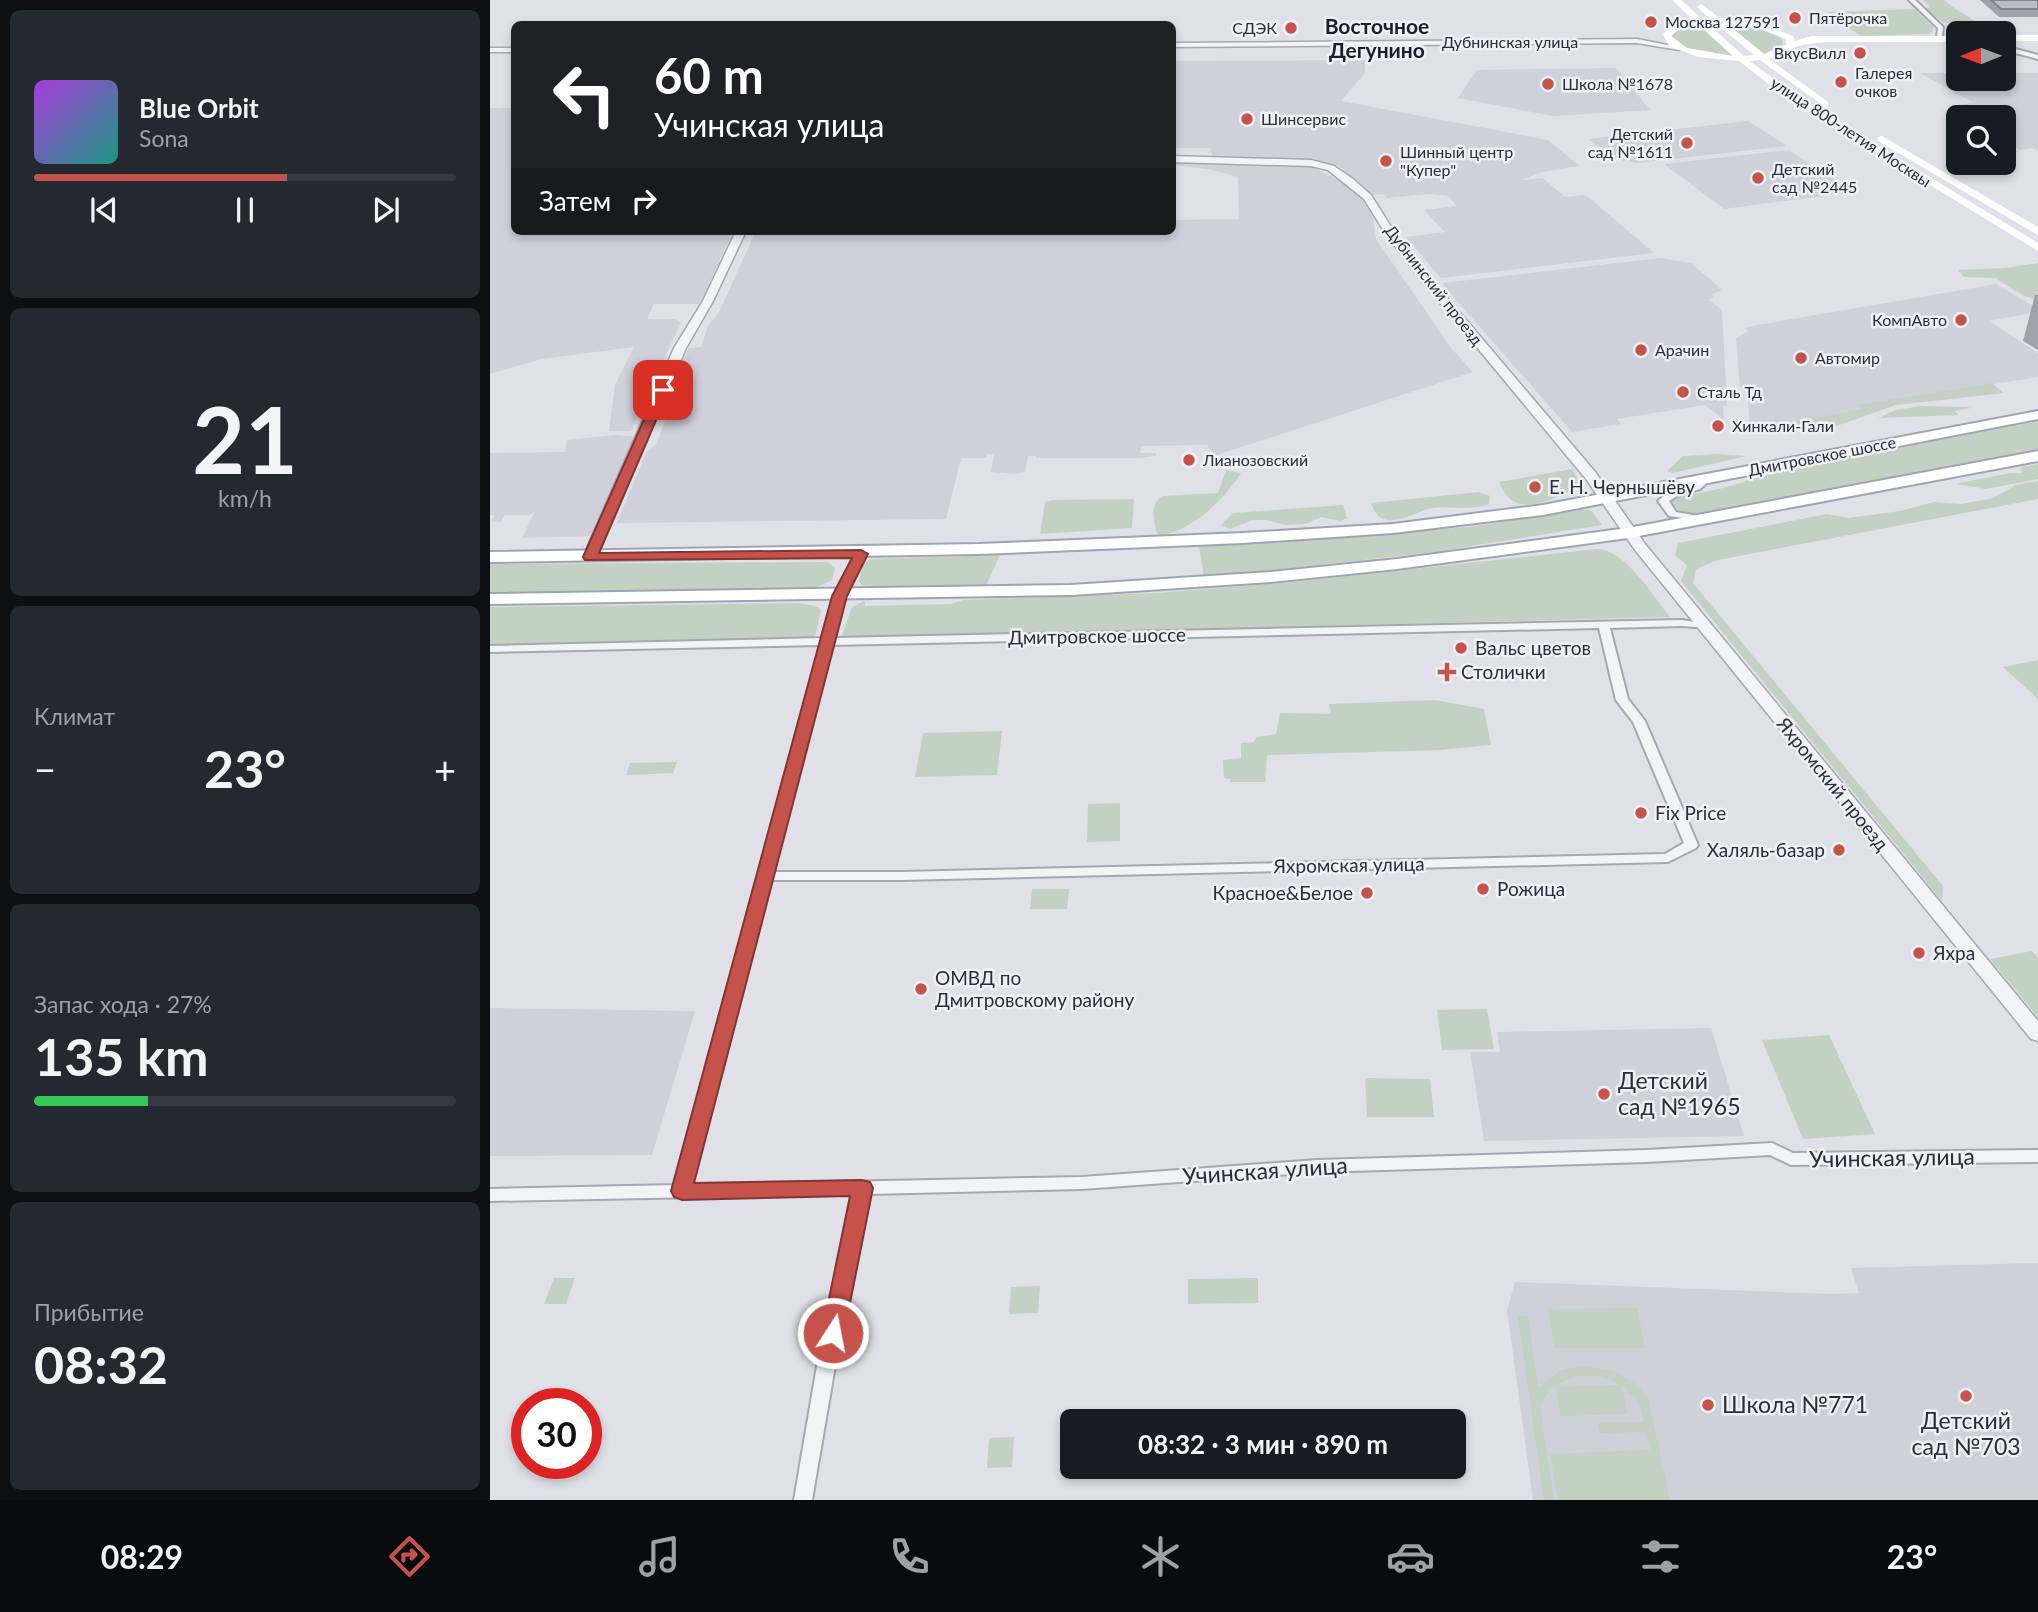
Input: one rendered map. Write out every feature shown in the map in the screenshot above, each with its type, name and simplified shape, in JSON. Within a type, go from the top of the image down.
[{"type":"main road","name":"улица 800-летия Москвы","points":[[1676,0],[1742,59],[1789,95],[2036,246]]},
{"type":"main road","name":"улица 800-летия Москвы","points":[[1693,0],[1762,58],[1825,104],[2038,232]]},
{"type":"main road","points":[[1822,40],[1750,24],[1696,18],[1668,33],[1668,41],[1679,48],[1707,56],[1742,59],[1762,58],[1783,53],[1799,43],[1822,40],[1946,39]]},
{"type":"main road","points":[[1780,32],[1790,38],[1791,47]]},
{"type":"main road","points":[[2016,38],[2038,38]]},
{"type":"main road","name":"Дмитровское шоссе","points":[[490,558],[861,554],[1183,541],[1367,530],[1510,515],[2038,415]]},
{"type":"main road","points":[[490,599],[839,596],[1071,590],[1220,581],[1396,564],[1628,533],[2038,456]]},
{"type":"street","points":[[1912,0],[1941,28],[1939,36],[1942,39]]},
{"type":"street","name":"Дубнинская улица","points":[[1637,41],[1668,33]]},
{"type":"street","name":"Дубнинская улица","points":[[1176,45],[1637,41],[1679,48]]},
{"type":"street","points":[[490,50],[511,50]]},
{"type":"street","points":[[2016,51],[2038,57]]},
{"type":"street","name":"Дубнинский проезд","points":[[1176,159],[1311,163],[1331,168],[1350,181],[1368,197],[1391,234],[1435,290],[1607,498]]},
{"type":"street","points":[[590,557],[680,348],[708,301],[739,235]]},
{"type":"street","points":[[1704,519],[1672,514],[1663,501],[1672,494],[1695,489],[1706,479]]},
{"type":"street","points":[[1607,498],[1628,533]]},
{"type":"street","name":"Яхромский проезд","points":[[1628,533],[2038,1034]]},
{"type":"street","points":[[682,1191],[839,596],[861,554]]},
{"type":"street","name":"Дмитровское шоссе","points":[[490,649],[1682,623],[1704,626]]},
{"type":"street","name":"Яхромская улица","points":[[766,876],[901,876],[1668,858],[1690,845],[1639,722],[1622,700],[1604,625]]},
{"type":"street","name":"Учинская улица","points":[[490,1195],[1082,1184],[1317,1166],[1772,1149],[1791,1159],[2038,1156]]},
{"type":"street","points":[[803,1500],[827,1360],[862,1188]]},
{"type":"shaded area","points":[[1365,60],[1365,73],[1341,101],[1548,140],[1580,166],[1542,172],[1522,180],[1543,178],[1565,197],[1586,195],[1654,253],[1441,278],[1406,237],[1445,232],[1424,210],[1457,206],[1448,196],[1429,194],[1386,198],[1383,194],[1372,195],[1339,166],[1316,160],[1213,157],[1210,148],[1176,148],[1176,61]]},
{"type":"shaded area","name":"Школа №1678","points":[[1616,68],[1650,110],[1553,116],[1458,98],[1477,70]]},
{"type":"shaded area","points":[[1920,73],[1946,73],[1946,87]]},
{"type":"shaded area","points":[[2016,73],[2038,73],[2038,151],[2033,148],[2020,150],[2016,148],[2016,105],[1957,105],[1974,103],[1952,91],[2016,91]]},
{"type":"shaded area","points":[[490,108],[511,108],[511,235],[731,235],[700,304],[654,304],[647,319],[674,319],[681,322],[631,431],[609,431],[615,385],[634,347],[542,359],[490,374]]},
{"type":"shaded area","name":"Детский сад №1611","points":[[1748,121],[1787,146],[1637,163],[1614,159],[1588,139]]},
{"type":"shaded area","name":"Детский сад №2445","points":[[1789,150],[1853,192],[1724,209],[1664,164]]},
{"type":"shaded area","points":[[1176,162],[1312,167],[1345,183],[1365,202],[1373,217],[1376,239],[1451,348],[1473,372],[1214,456],[1207,445],[1141,446],[1140,453],[1156,453],[1156,456],[1140,458],[1028,456],[1025,472],[1016,474],[991,472],[994,454],[987,454],[986,458],[961,458],[946,519],[617,523],[646,453],[656,445],[665,421],[661,416],[689,348],[701,347],[708,326],[718,314],[754,235],[1176,235],[1176,220],[1239,219],[1238,177],[1176,165]]},
{"type":"shaded area","points":[[1660,258],[1691,263],[1722,290],[1708,299],[1722,310],[1727,406],[1723,406],[1724,420],[1705,405],[1617,419],[1621,424],[1572,432],[1443,283]]},
{"type":"shaded area","points":[[1996,284],[2038,309],[2038,312],[1989,321],[2038,353],[2038,377],[1860,405],[1863,409],[1787,423],[1763,431],[1750,428],[1747,388],[1740,387],[1736,338],[1748,331],[1746,327]]},
{"type":"shaded area","points":[[616,435],[638,437],[592,536],[522,538],[535,511],[529,515],[505,515],[501,522],[491,522],[495,516],[490,515],[490,453],[565,452],[567,440]]},
{"type":"shaded area","points":[[490,1008],[695,1011],[652,1155],[490,1156]]},
{"type":"shaded area","name":"Детский сад №1965","points":[[1711,1028],[1744,1136],[1484,1141],[1470,1052],[1500,1052],[1497,1032]]},
{"type":"shaded area","name":"Школа №771","points":[[2038,1263],[2038,1500],[1533,1500],[1507,1310],[1515,1282],[1832,1294],[1859,1293],[1851,1268]]},
{"type":"green space","points":[[1923,0],[1944,0],[1974,21],[1944,23],[1924,8],[1930,7]]},
{"type":"green space","points":[[1915,9],[1933,27],[1929,34],[1861,36],[1827,12]]},
{"type":"green space","points":[[1724,23],[1761,29],[1782,39],[1783,44],[1763,55]]},
{"type":"green space","points":[[1697,24],[1733,56],[1682,47],[1670,37],[1678,29]]},
{"type":"green space","points":[[2038,263],[2038,300],[2024,296],[1995,278],[1964,277],[1958,270],[2005,268]]},
{"type":"green space","points":[[1992,383],[2004,393],[1896,405],[1828,429],[1823,426],[1778,433],[1763,431],[1787,423],[1862,409],[1858,405]]},
{"type":"green space","points":[[1920,406],[1971,408],[1955,411],[1959,415],[1878,418],[1896,410]]},
{"type":"green space","points":[[2038,421],[2038,449],[1698,515],[1680,512],[1671,502],[1675,498],[1723,488],[1783,470]]},
{"type":"green space","points":[[1683,456],[1747,456],[1672,473],[1667,471]]},
{"type":"green space","points":[[2038,464],[2038,479],[1986,489],[1956,484],[2010,473],[2023,473],[2020,468]]},
{"type":"green space","points":[[1572,469],[1578,480],[1577,487],[1552,499],[1533,504],[1515,502],[1499,482]]},
{"type":"green space","points":[[1226,470],[1241,473],[1226,494],[1207,512],[1173,532],[1161,536],[1156,532],[1154,507],[1159,499],[1163,496],[1218,493]]},
{"type":"green space","points":[[2038,481],[2038,499],[1718,560],[1696,569],[1693,583],[1943,886],[1942,901],[1681,581],[1687,566],[1675,555],[1678,543],[1827,514],[1848,518],[1900,511],[1934,502],[1961,504],[1993,498],[2016,485]]},
{"type":"green space","points":[[1479,492],[1490,496],[1489,504],[1468,508],[1433,508],[1390,520],[1383,519],[1376,513],[1371,503]]},
{"type":"green space","points":[[1134,499],[1132,528],[1040,534],[1045,502]]},
{"type":"green space","points":[[1343,505],[1347,518],[1341,521],[1321,517],[1306,524],[1286,525],[1253,520],[1230,529],[1221,525],[1233,513]]},
{"type":"green space","points":[[1586,509],[1592,511],[1602,525],[1435,552],[1204,578],[1199,546],[1469,527]]},
{"type":"green space","points":[[1597,549],[1607,551],[1628,565],[1670,617],[841,638],[852,607],[865,601],[865,606],[951,604],[963,600],[1157,593],[1294,582]]},
{"type":"green space","points":[[1000,555],[985,588],[868,587],[861,585],[859,581],[863,564],[870,559]]},
{"type":"green space","points":[[827,562],[835,568],[832,580],[817,587],[490,594],[490,564]]},
{"type":"green space","points":[[800,603],[821,610],[816,634],[812,638],[490,646],[490,607]]},
{"type":"green space","points":[[2038,660],[2038,699],[2003,667]]},
{"type":"green space","points":[[1435,700],[1484,709],[1491,745],[1441,750],[1267,755],[1265,782],[1230,782],[1230,779],[1224,778],[1223,760],[1241,758],[1241,743],[1254,742],[1257,737],[1276,734],[1280,713],[1331,714],[1329,704]]},
{"type":"green space","points":[[1002,731],[997,775],[915,777],[923,733]]},
{"type":"green space","points":[[677,762],[673,773],[626,775],[630,763]]},
{"type":"green space","points":[[1120,803],[1120,841],[1087,842],[1088,804]]},
{"type":"green space","points":[[1032,889],[1069,889],[1067,909],[1030,909]]},
{"type":"green space","points":[[2032,951],[2038,958],[2038,1017],[1990,959]]},
{"type":"green space","points":[[1487,1009],[1494,1049],[1442,1050],[1437,1010]]},
{"type":"green space","points":[[1829,1035],[1875,1134],[1803,1139],[1762,1040]]},
{"type":"green space","points":[[1365,1078],[1430,1079],[1434,1117],[1367,1117]]},
{"type":"green space","points":[[554,1278],[575,1278],[566,1304],[544,1304]]},
{"type":"green space","points":[[1258,1278],[1258,1303],[1188,1304],[1188,1279]]},
{"type":"green space","points":[[1040,1286],[1038,1313],[1009,1314],[1011,1287]]},
{"type":"green space","points":[[1637,1308],[1645,1348],[1554,1348],[1548,1309]]},
{"type":"green space","points":[[1518,1316],[1528,1316],[1538,1387],[1561,1370],[1581,1366],[1613,1371],[1633,1382],[1648,1397],[1670,1500],[1558,1500],[1550,1454],[1650,1450],[1645,1432],[1600,1433],[1598,1423],[1644,1422],[1639,1402],[1622,1386],[1627,1414],[1561,1416],[1556,1387],[1620,1385],[1598,1376],[1586,1376],[1575,1377],[1554,1387],[1540,1406],[1554,1500],[1544,1500]]},
{"type":"green space","points":[[1014,1437],[1012,1467],[987,1468],[989,1438]]},
{"type":"building","points":[[1991,0],[2038,0],[2038,9],[2001,9]]},
{"type":"place","name":"Пятёрочка","points":[[1795,18]]},
{"type":"place","name":"Москва 127591","points":[[1651,22]]},
{"type":"place","name":"СДЭК","points":[[1291,28]]},
{"type":"place","name":"ВкусВилл","points":[[1860,53]]},
{"type":"place","name":"Галерея очков","points":[[1841,82]]},
{"type":"place","name":"Школа №1678","points":[[1548,84]]},
{"type":"place","name":"Шинсервис","points":[[1247,119]]},
{"type":"place","name":"Детский сад №1611","points":[[1687,143]]},
{"type":"place","name":"Шинный центр \"Купер\"","points":[[1386,161]]},
{"type":"place","name":"Детский сад №2445","points":[[1758,178]]},
{"type":"place","name":"КомпАвто","points":[[1961,320]]},
{"type":"place","name":"Арачин","points":[[1641,350]]},
{"type":"place","name":"Автомир","points":[[1801,358]]},
{"type":"place","name":"Сталь Тд","points":[[1683,392]]},
{"type":"place","name":"Хинкали-Гали","points":[[1718,426]]},
{"type":"place","name":"Лианозовский","points":[[1189,460]]},
{"type":"place","name":"Е. Н. Чернышёву","points":[[1535,487]]},
{"type":"place","name":"Вальс цветов","points":[[1461,648]]},
{"type":"place","name":"Столички","points":[[1447,672]]},
{"type":"place","name":"Fix Price","points":[[1641,813]]},
{"type":"place","name":"Халяль-базар","points":[[1839,850]]},
{"type":"place","name":"Рожица","points":[[1483,889]]},
{"type":"place","name":"Красное&Белое","points":[[1367,893]]},
{"type":"place","name":"Яхра","points":[[1919,953]]},
{"type":"place","name":"ОМВД по Дмитровскому району","points":[[921,989]]},
{"type":"place","name":"Детский сад №1965","points":[[1604,1094]]},
{"type":"place","name":"Детский сад №703","points":[[1966,1396]]},
{"type":"place","name":"Школа №771","points":[[1708,1405]]},
{"type":"district","name":"Восточное Дегунино","points":[[1377,39]]},
{"type":"route","points":[[663,390],[590,557],[861,554],[839,596],[682,1191],[862,1188],[833,1333]]}]
